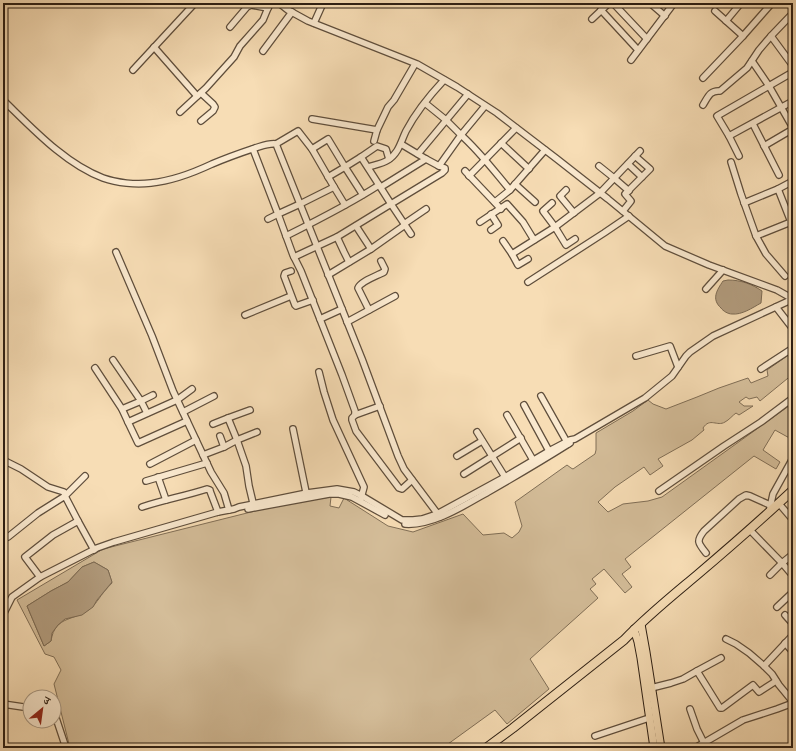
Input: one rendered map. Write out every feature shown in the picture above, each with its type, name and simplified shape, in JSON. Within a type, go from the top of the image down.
[{"type":"highway","points":[[751,531],[769,508],[793,490]]},
{"type":"highway","points":[[486,748],[638,629],[793,496]]},
{"type":"main road","points":[[638,629],[651,688],[661,748]]},
{"type":"main road","points":[[638,629],[654,748]]},
{"type":"street","points":[[132,70],[195,3]]},
{"type":"street","points":[[314,23],[323,3]]},
{"type":"street","points":[[592,19],[608,3]]},
{"type":"street","points":[[613,3],[647,38]]},
{"type":"street","points":[[650,3],[665,16]]},
{"type":"street","points":[[630,60],[674,3]]},
{"type":"street","points":[[726,21],[741,3]]},
{"type":"street","points":[[703,78],[772,3]]},
{"type":"street","points":[[180,112],[234,57],[240,46],[263,20],[270,5],[257,6],[251,4],[230,27]]},
{"type":"street","points":[[281,4],[292,12],[314,23],[415,64],[468,94],[497,113],[600,192],[665,246],[702,263],[777,290],[793,298]]},
{"type":"street","points":[[601,10],[638,50]]},
{"type":"street","points":[[715,11],[743,36]]},
{"type":"street","points":[[263,51],[292,12]]},
{"type":"street","points":[[703,105],[711,93],[720,91],[747,68],[759,50],[793,12]]},
{"type":"street","points":[[771,36],[793,66]]},
{"type":"street","points":[[154,47],[199,94],[215,107],[213,111],[201,121]]},
{"type":"street","points":[[752,61],[769,86],[793,128],[764,146]]},
{"type":"street","points":[[374,141],[377,130],[388,107],[394,100],[415,64]]},
{"type":"street","points":[[739,156],[717,116],[793,72]]},
{"type":"street","points":[[368,167],[384,162],[395,154],[406,131],[432,93],[444,80]]},
{"type":"street","points":[[418,154],[468,94]]},
{"type":"street","points":[[3,100],[52,147],[85,170],[117,182],[134,184],[168,180],[193,172],[231,156],[266,145],[276,144],[298,131],[312,149],[345,205]]},
{"type":"street","points":[[729,136],[793,102]]},
{"type":"street","points":[[425,103],[446,120],[472,145],[510,190]]},
{"type":"street","points":[[439,166],[461,135],[485,106]]},
{"type":"street","points":[[312,119],[377,130]]},
{"type":"street","points":[[753,124],[779,175]]},
{"type":"street","points":[[469,176],[516,128]]},
{"type":"street","points":[[312,149],[328,139],[363,195]]},
{"type":"street","points":[[502,143],[529,169]]},
{"type":"street","points":[[276,144],[380,406],[398,456],[404,469],[438,516]]},
{"type":"street","points":[[294,257],[337,237],[356,226],[442,173],[445,169],[444,167],[439,166],[401,144]]},
{"type":"street","points":[[328,177],[361,157],[375,146],[379,146],[386,150],[389,159]]},
{"type":"street","points":[[253,149],[294,257],[313,300],[342,375],[355,416]]},
{"type":"street","points":[[495,202],[510,190],[545,150]]},
{"type":"street","points":[[512,254],[574,213],[600,192],[638,153],[650,169],[625,194],[631,201],[623,211]]},
{"type":"street","points":[[361,157],[411,234]]},
{"type":"street","points":[[286,236],[380,186],[426,159]]},
{"type":"street","points":[[731,162],[756,236],[766,254],[785,276]]},
{"type":"street","points":[[628,164],[642,177]]},
{"type":"street","points":[[599,166],[629,191]]},
{"type":"street","points":[[465,171],[501,209]]},
{"type":"street","points":[[744,202],[778,190],[793,181]]},
{"type":"street","points":[[515,184],[535,202]]},
{"type":"street","points":[[268,219],[334,187]]},
{"type":"street","points":[[566,190],[560,196],[574,213]]},
{"type":"street","points":[[756,236],[792,222],[778,190]]},
{"type":"street","points":[[552,203],[543,211],[566,245],[575,239]]},
{"type":"street","points":[[480,222],[508,204],[534,240]]},
{"type":"street","points":[[328,275],[371,249],[426,209]]},
{"type":"street","points":[[491,230],[498,225],[492,214]]},
{"type":"street","points":[[528,282],[629,216]]},
{"type":"street","points":[[356,226],[371,249]]},
{"type":"street","points":[[337,237],[349,262]]},
{"type":"street","points":[[503,241],[518,265],[528,259]]},
{"type":"street","points":[[116,252],[152,336],[177,400],[211,472],[224,493],[231,510]]},
{"type":"street","points":[[369,310],[358,288],[362,283],[384,272],[385,269],[381,262]]},
{"type":"street","points":[[706,289],[723,270]]},
{"type":"street","points":[[291,271],[285,273],[284,276],[296,306],[313,300]]},
{"type":"street","points":[[792,284],[793,298]]},
{"type":"street","points":[[245,315],[291,296]]},
{"type":"street","points":[[347,322],[395,296]]},
{"type":"street","points":[[438,516],[548,451],[573,442],[575,439],[645,398],[667,380],[690,352],[713,336],[793,298]]},
{"type":"street","points":[[776,307],[793,329]]},
{"type":"street","points":[[320,319],[342,309]]},
{"type":"street","points":[[636,356],[670,346],[678,367]]},
{"type":"street","points":[[761,369],[793,348]]},
{"type":"street","points":[[113,360],[141,401],[147,413]]},
{"type":"street","points":[[95,368],[122,409],[138,443],[187,421]]},
{"type":"street","points":[[319,372],[333,420],[364,486],[362,498]]},
{"type":"street","points":[[128,422],[177,400],[192,389]]},
{"type":"street","points":[[122,409],[153,395]]},
{"type":"street","points":[[183,412],[214,396]]},
{"type":"street","points":[[541,396],[567,443]]},
{"type":"street","points":[[659,491],[761,422],[793,398]]},
{"type":"street","points":[[524,405],[548,451]]},
{"type":"street","points":[[380,406],[352,418],[356,431],[399,488],[402,489],[412,480]]},
{"type":"street","points":[[213,424],[250,410]]},
{"type":"street","points":[[506,414],[533,460]]},
{"type":"street","points":[[228,418],[246,466],[254,506]]},
{"type":"street","points":[[293,428],[307,496]]},
{"type":"street","points":[[203,455],[257,432]]},
{"type":"street","points":[[476,432],[505,477]]},
{"type":"street","points":[[220,436],[224,447]]},
{"type":"street","points":[[464,474],[520,438]]},
{"type":"street","points":[[150,464],[196,440]]},
{"type":"street","points":[[457,456],[482,441]]},
{"type":"street","points":[[3,615],[12,597],[40,577],[94,550],[114,542],[218,512],[241,510],[254,506],[307,496],[329,494],[340,494],[362,498],[391,518],[404,524],[426,522],[468,503],[527,470],[567,443]]},
{"type":"street","points":[[706,553],[698,540],[704,531],[739,499],[746,495],[769,508],[775,488],[793,458]]},
{"type":"street","points":[[3,460],[21,469],[48,487],[64,492],[94,550]]},
{"type":"street","points":[[146,481],[207,463]]},
{"type":"street","points":[[8,537],[38,513],[65,496],[85,476]]},
{"type":"street","points":[[158,478],[166,500]]},
{"type":"street","points":[[142,507],[210,490],[218,512]]},
{"type":"street","points":[[781,506],[793,520]]},
{"type":"street","points":[[40,577],[25,557],[53,535],[78,521]]},
{"type":"street","points":[[751,531],[793,576]]},
{"type":"street","points":[[770,575],[793,554]]},
{"type":"street","points":[[777,607],[793,592]]},
{"type":"street","points":[[785,615],[793,624]]},
{"type":"street","points":[[764,666],[793,635]]},
{"type":"street","points":[[695,748],[743,720],[777,710],[793,703],[772,674],[764,666],[749,653],[726,639]]},
{"type":"street","points":[[785,643],[793,652]]},
{"type":"street","points":[[651,688],[683,679],[721,658]]},
{"type":"street","points":[[697,671],[720,708],[753,685],[759,692],[776,681]]},
{"type":"street","points":[[3,704],[22,707]]},
{"type":"street","points":[[690,709],[704,743]]},
{"type":"street","points":[[595,736],[649,718]]},
{"type":"street","points":[[60,729],[66,748]]},
{"type":"shaded area","points":[[728,280],[746,283],[762,291],[761,303],[747,311],[736,314],[730,314],[724,311],[716,301],[716,294],[723,281]]},
{"type":"shaded area","points":[[790,354],[793,358],[793,374],[760,401],[757,397],[749,399],[746,397],[739,402],[744,406],[753,406],[739,415],[736,413],[725,422],[719,424],[708,423],[703,428],[704,430],[692,440],[658,459],[663,466],[650,475],[644,467],[615,487],[598,502],[608,512],[623,504],[648,501],[662,497],[793,403],[793,440],[775,430],[763,450],[780,462],[776,469],[754,456],[625,559],[631,567],[622,574],[632,587],[625,593],[604,569],[592,579],[596,584],[590,589],[598,598],[530,659],[549,689],[507,724],[495,710],[448,744],[450,748],[70,748],[62,716],[62,689],[55,689],[54,684],[61,670],[54,657],[45,654],[17,600],[103,549],[283,504],[331,497],[330,506],[339,508],[344,498],[388,526],[413,532],[463,514],[483,535],[504,533],[512,538],[519,532],[522,526],[515,502],[567,465],[573,469],[595,454],[596,433],[633,411],[648,400],[653,404],[666,409],[748,378],[751,383],[768,376],[767,370]],"holes":[[[94,562],[108,570],[112,583],[95,604],[86,612],[62,622],[57,626],[53,632],[51,641],[44,646],[27,606],[68,582],[82,567]]]},
{"type":"shaded area","points":[[94,562],[108,570],[112,582],[93,607],[82,615],[65,619],[58,625],[52,633],[51,641],[44,646],[27,606],[68,582],[82,567]]}]
